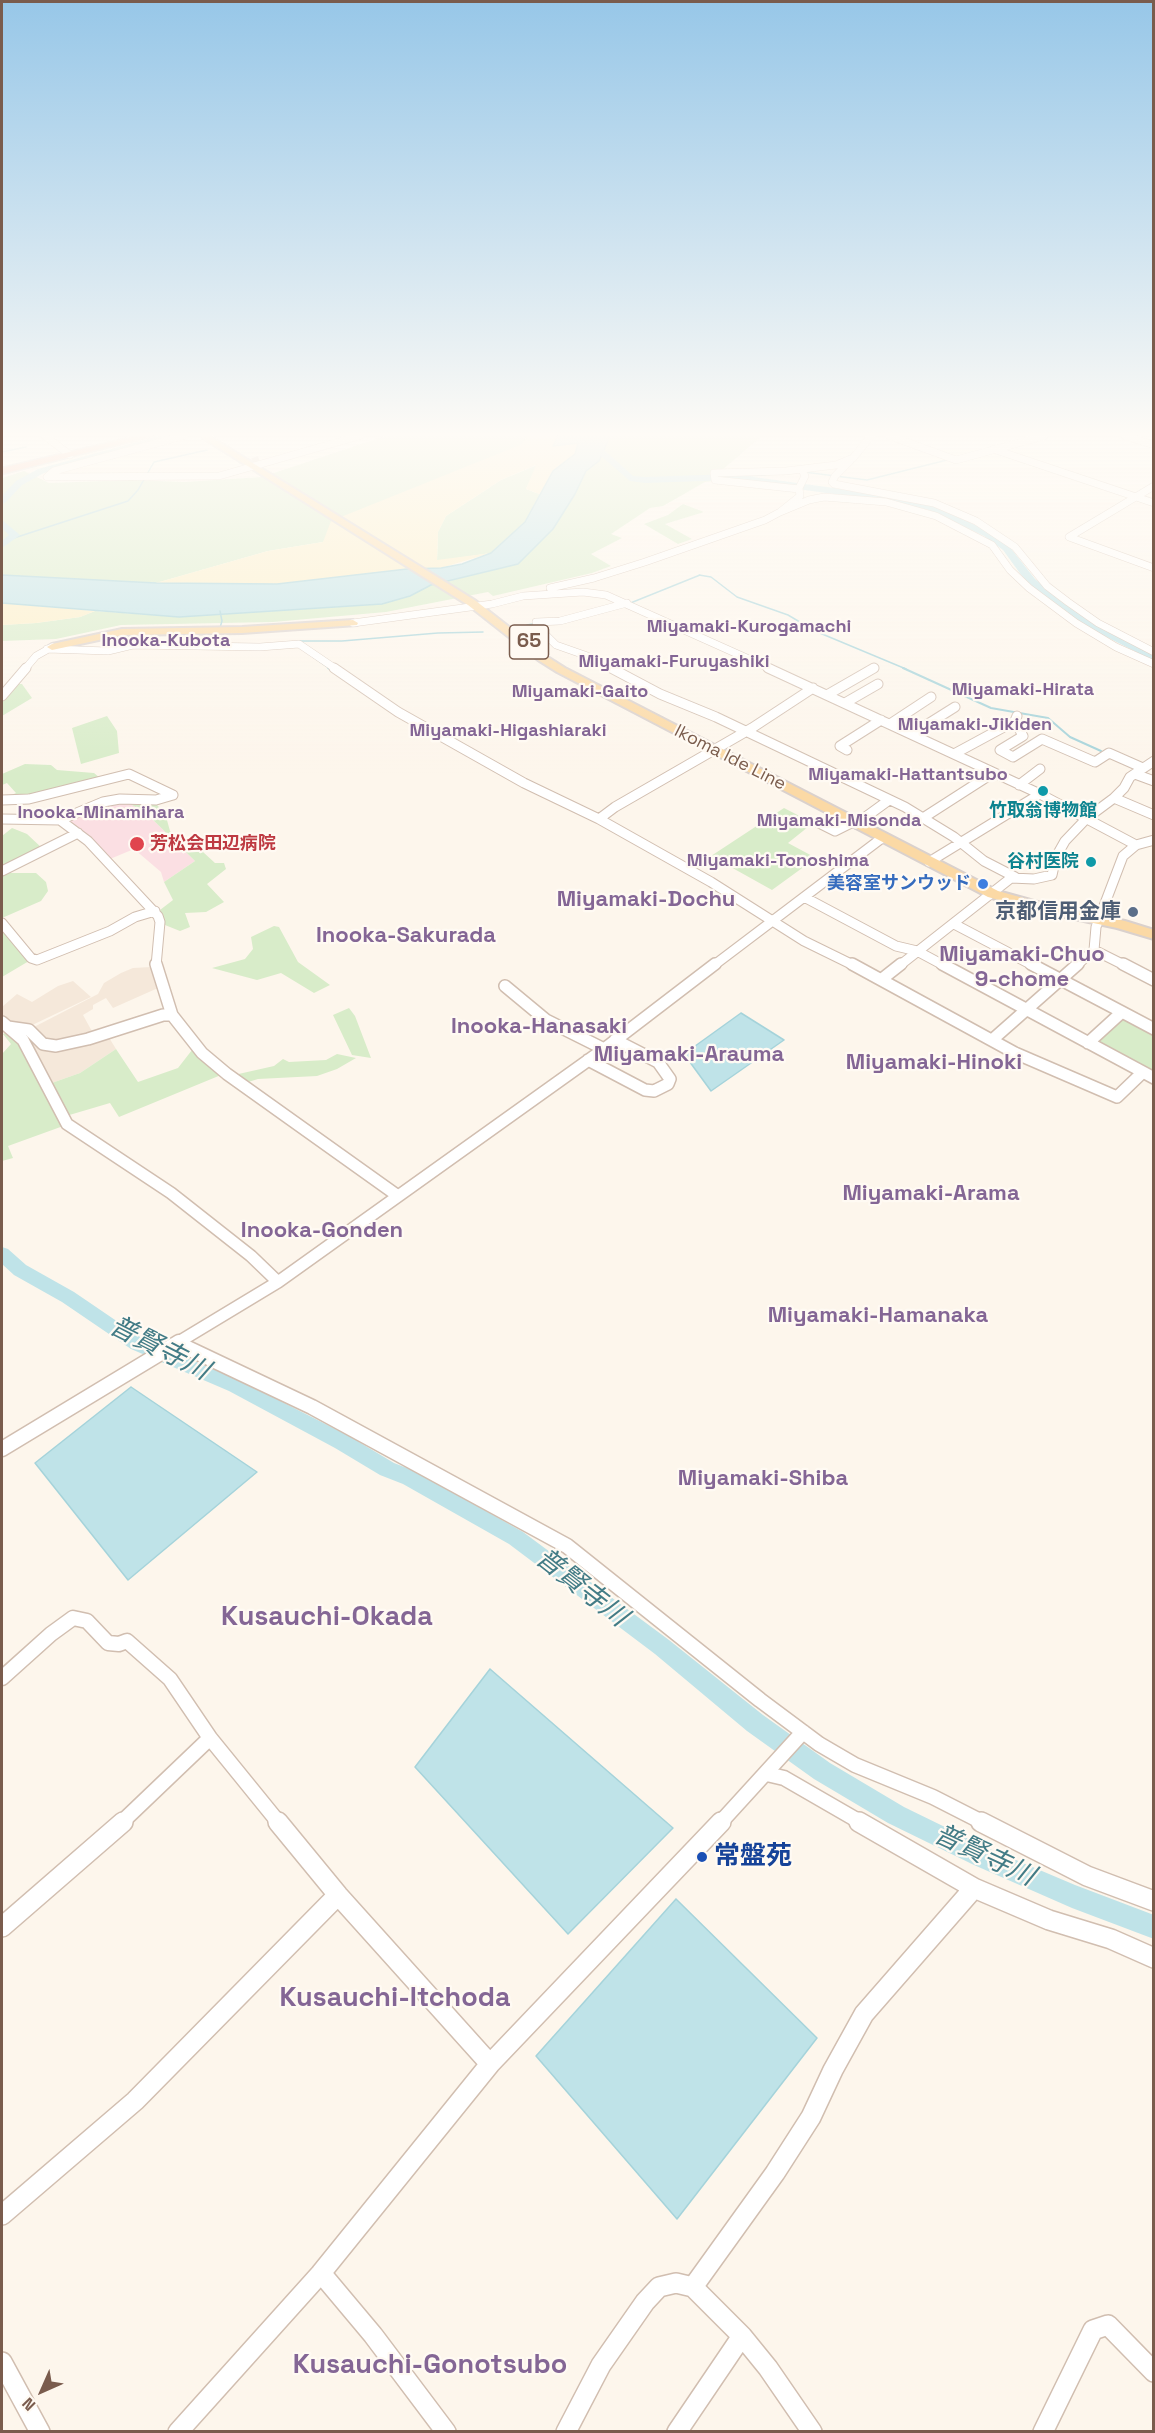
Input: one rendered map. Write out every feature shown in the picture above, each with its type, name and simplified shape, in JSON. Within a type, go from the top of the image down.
[{"type":"main road","name":"Ikoma Ide Line","points":[[392,550],[478,604],[575,677],[929,862],[993,894],[1051,910],[1099,919],[1154,935]]},
{"type":"main road","points":[[49,648],[122,632],[254,630],[353,623]]},
{"type":"street","points":[[553,594],[682,550]]},
{"type":"street","points":[[995,550],[1010,570],[1029,588],[1059,610],[1116,647],[1154,664]]},
{"type":"street","points":[[1017,550],[1047,586],[1068,602],[1098,623],[1154,652]]},
{"type":"street","points":[[1103,550],[1154,568]]},
{"type":"street","points":[[353,623],[523,596],[594,579]]},
{"type":"street","points":[[523,596],[596,592],[627,603],[993,772],[1136,845]]},
{"type":"street","points":[[627,603],[560,621],[536,622],[537,626],[556,645],[593,658],[660,694],[746,731],[889,800],[961,843],[984,861],[1015,877],[1034,879],[1052,875],[1056,856],[1065,841],[1139,771],[1154,761]]},
{"type":"street","points":[[2,696],[6,687],[36,656],[49,648],[108,651],[133,645],[260,647],[299,644],[398,712],[524,783],[599,819],[775,921],[804,941],[882,978],[1015,1053],[1117,1097],[1143,1072]]},
{"type":"street","points":[[827,695],[874,668]]},
{"type":"street","points":[[845,703],[878,684]]},
{"type":"street","points":[[599,819],[615,807],[712,748],[746,731],[813,688]]},
{"type":"street","points":[[847,750],[840,746],[931,697]]},
{"type":"street","points":[[912,734],[955,707]]},
{"type":"street","points":[[954,754],[1016,718],[1023,736],[1000,750],[1013,757],[1042,739],[1095,762],[1109,753],[1154,781]]},
{"type":"street","points":[[1018,784],[1040,769]]},
{"type":"street","points":[[923,819],[993,772]]},
{"type":"street","points":[[2,800],[29,799],[129,774],[173,795],[156,800],[120,799],[103,802],[60,820],[2,819]]},
{"type":"street","points":[[929,862],[1040,795]]},
{"type":"street","points":[[1113,798],[1154,815]]},
{"type":"street","points":[[817,822],[835,831],[854,823],[889,800]]},
{"type":"street","points":[[60,820],[78,833],[155,911],[160,922],[156,965],[172,1015],[202,1053],[227,1074],[398,1196]]},
{"type":"street","points":[[2,871],[78,833]]},
{"type":"street","points":[[2,1449],[279,1282],[604,1049],[882,838]]},
{"type":"street","points":[[992,1040],[1094,950],[1099,919],[1123,856],[1136,845],[1154,840]]},
{"type":"street","points":[[882,978],[1015,877]]},
{"type":"street","points":[[804,897],[896,946],[917,951],[1154,1078]]},
{"type":"street","points":[[2,923],[35,960],[110,932],[135,917],[155,911]]},
{"type":"street","points":[[954,924],[1154,1029]]},
{"type":"street","points":[[1094,950],[1154,980]]},
{"type":"street","points":[[505,986],[546,1020],[604,1049]]},
{"type":"street","points":[[1088,1043],[1122,1012]]},
{"type":"street","points":[[5,1025],[29,1030],[43,1044],[56,1046],[99,1036],[163,1015],[172,1015]]},
{"type":"street","points":[[5,1025],[23,1040],[67,1124],[171,1193],[251,1256],[279,1282]]},
{"type":"street","points":[[588,1060],[645,1090],[654,1091],[669,1084],[670,1079],[658,1062],[615,1040]]},
{"type":"street","points":[[173,1346],[312,1407],[567,1546],[802,1734],[855,1765],[933,1797],[1087,1876],[1154,1901]]},
{"type":"street","points":[[2,1678],[51,1634],[73,1618],[81,1618],[108,1643],[119,1644],[127,1641],[170,1678],[210,1738],[338,1895],[490,2064]]},
{"type":"street","points":[[177,2432],[321,2273],[490,2064],[772,1770],[802,1734]]},
{"type":"street","points":[[2,1927],[114,1830],[210,1738]]},
{"type":"street","points":[[772,1770],[974,1888],[1049,1920],[1111,1939],[1154,1958]]},
{"type":"street","points":[[693,2287],[775,2173],[811,2117],[833,2070],[864,2014],[974,1888]]},
{"type":"street","points":[[2,2216],[135,2101],[338,1895]]},
{"type":"street","points":[[321,2273],[373,2335],[446,2432]]},
{"type":"street","points":[[566,2432],[601,2365],[645,2302],[659,2287],[676,2283],[693,2287],[742,2336],[768,2368],[812,2432]]},
{"type":"street","points":[[1043,2432],[1093,2330],[1108,2325],[1154,2372]]},
{"type":"street","points":[[677,2432],[742,2336]]},
{"type":"street","points":[[2,2362],[40,2432]]},
{"type":"shaded area","name":"芳松会田辺病院","points":[[125,801],[146,813],[195,861],[164,882],[161,872],[134,849],[110,859],[68,821],[96,805]]},
{"type":"shaded area","points":[[151,967],[158,988],[113,1008],[106,998],[93,1005],[93,1009],[83,1015],[94,1035],[50,1044],[32,1028],[98,994],[104,983],[121,973],[133,968]]},
{"type":"shaded area","points":[[73,981],[91,997],[26,1028],[2,1019],[2,1007],[17,994],[32,1002],[58,986]]},
{"type":"shaded area","points":[[23,1030],[42,1047],[108,1036],[116,1049],[80,1073],[49,1084]]},
{"type":"green space","points":[[2,550],[277,550],[156,583],[2,575]]},
{"type":"green space","points":[[437,550],[495,550],[491,553],[437,561]]},
{"type":"green space","points":[[530,550],[600,550],[591,554],[611,566],[592,573],[493,596],[488,592],[386,612],[273,622],[121,625],[56,639],[2,641],[2,625],[80,617],[95,611],[179,617],[382,604],[410,596],[431,585],[518,564]]},
{"type":"green space","points":[[15,684],[22,684],[32,698],[2,716],[2,700]]},
{"type":"green space","points":[[107,716],[117,731],[119,753],[81,764],[72,728]]},
{"type":"green space","points":[[25,764],[51,765],[57,770],[94,773],[100,778],[57,790],[3,799],[16,793],[7,783],[2,785],[2,774]]},
{"type":"green space","points":[[125,801],[153,801],[165,813],[170,831],[182,843],[206,836],[211,843],[203,852],[215,863],[224,863],[226,869],[207,884],[224,902],[206,912],[185,913],[190,927],[180,931],[165,925],[160,910],[173,900],[164,882],[195,861],[146,813]]},
{"type":"green space","points":[[784,808],[813,823],[788,843],[816,858],[772,890],[711,856]]},
{"type":"green space","points":[[12,828],[27,834],[43,849],[2,869],[2,836]]},
{"type":"green space","points":[[36,873],[46,882],[48,891],[41,901],[2,918],[2,874]]},
{"type":"green space","points":[[274,926],[279,927],[298,962],[330,985],[314,993],[281,973],[257,980],[212,968],[245,959],[253,949],[251,937]]},
{"type":"green space","points":[[2,928],[29,961],[2,977]]},
{"type":"green space","points":[[349,1008],[355,1016],[371,1058],[352,1055],[333,1015]]},
{"type":"green space","points":[[1125,1017],[1153,1032],[1153,1074],[1095,1044]]},
{"type":"green space","points":[[9,1031],[21,1041],[66,1125],[8,1146],[13,1158],[2,1161],[2,1054],[11,1044],[3,1034]]},
{"type":"green space","points":[[116,1049],[138,1082],[178,1068],[192,1050],[199,1059],[221,1075],[119,1117],[110,1103],[66,1116],[49,1084],[80,1073]]},
{"type":"green space","points":[[337,1054],[356,1058],[337,1069],[317,1076],[258,1079],[245,1083],[234,1075],[274,1066],[283,1059],[289,1062],[326,1060]]},
{"type":"sand","points":[[437,550],[437,560],[491,553],[441,568],[407,569],[278,584],[156,583],[268,551]]},
{"type":"sand","points":[[2,603],[95,611],[80,617],[2,625]]},
{"type":"water","points":[[495,550],[532,550],[518,564],[431,585],[410,596],[382,604],[179,617],[2,603],[2,575],[156,583],[277,584],[407,569],[441,568],[462,564]]},
{"type":"water","points":[[741,1013],[784,1040],[711,1091],[684,1054]]},
{"type":"water","points":[[131,1387],[257,1472],[128,1580],[35,1463]]},
{"type":"water","points":[[490,1669],[673,1828],[568,1934],[415,1767]]},
{"type":"water","points":[[676,1899],[817,2038],[677,2219],[536,2056]]},
{"type":"waterway","points":[[1007,550],[1031,581],[1057,602],[1085,622],[1154,658]]},
{"type":"waterway","points":[[628,604],[700,575]]},
{"type":"waterway","points":[[700,575],[711,577],[737,597],[788,615],[815,631],[906,669]]},
{"type":"waterway","points":[[215,644],[222,621],[220,611]]},
{"type":"waterway","points":[[527,625],[537,623]]},
{"type":"waterway","points":[[297,641],[342,641],[438,633],[483,632]]},
{"type":"waterway","points":[[313,657],[330,669]]},
{"type":"waterway","points":[[328,668],[332,671]]},
{"type":"waterway","points":[[903,668],[991,708],[1048,718],[1070,737],[1101,751]]},
{"type":"waterway","name":"普賢寺川","points":[[2,1254],[20,1270],[68,1297],[137,1344],[235,1386],[342,1442],[387,1469],[410,1478],[516,1538],[662,1647],[755,1723],[822,1771],[896,1815],[982,1857],[1072,1896],[1154,1927]]},
{"type":"place","name":"竹取翁博物館","points":[[1043,791]]},
{"type":"place","name":"芳松会田辺病院","points":[[137,844]]},
{"type":"place","name":"谷村医院","points":[[1091,862]]},
{"type":"place","name":"美容室サンウッド","points":[[983,884]]},
{"type":"place","name":"京都信用金庫","points":[[1133,912]]},
{"type":"place","name":"常盤苑","points":[[702,1857]]},
{"type":"district","name":"Miyamaki-Kurogamachi","points":[[749,627]]},
{"type":"district","name":"Inooka-Kubota","points":[[166,641]]},
{"type":"district","name":"Miyamaki-Furuyashiki","points":[[674,662]]},
{"type":"district","name":"Miyamaki-Hirata","points":[[1023,690]]},
{"type":"district","name":"Miyamaki-Gaito","points":[[580,692]]},
{"type":"district","name":"Miyamaki-Jikiden","points":[[975,725]]},
{"type":"district","name":"Miyamaki-Higashiaraki","points":[[508,731]]},
{"type":"district","name":"Miyamaki-Hattantsubo","points":[[908,775]]},
{"type":"district","name":"Inooka-Minamihara","points":[[101,813]]},
{"type":"district","name":"Miyamaki-Misonda","points":[[839,821]]},
{"type":"district","name":"Miyamaki-Tonoshima","points":[[778,861]]},
{"type":"district","name":"Miyamaki-Dochu","points":[[646,900]]},
{"type":"district","name":"Inooka-Sakurada","points":[[406,936]]},
{"type":"district","name":"Miyamaki-Chuo 9-chome","points":[[1022,968]]},
{"type":"district","name":"Inooka-Hanasaki","points":[[539,1027]]},
{"type":"district","name":"Miyamaki-Arauma","points":[[689,1055]]},
{"type":"district","name":"Miyamaki-Hinoki","points":[[934,1063]]},
{"type":"district","name":"Miyamaki-Arama","points":[[931,1194]]},
{"type":"district","name":"Inooka-Gonden","points":[[322,1231]]},
{"type":"district","name":"Miyamaki-Hamanaka","points":[[878,1316]]},
{"type":"district","name":"Miyamaki-Shiba","points":[[763,1479]]},
{"type":"district","name":"Kusauchi-Okada","points":[[327,1618]]},
{"type":"district","name":"Kusauchi-Itchoda","points":[[395,1999]]},
{"type":"district","name":"Kusauchi-Gonotsubo","points":[[430,2366]]}]
